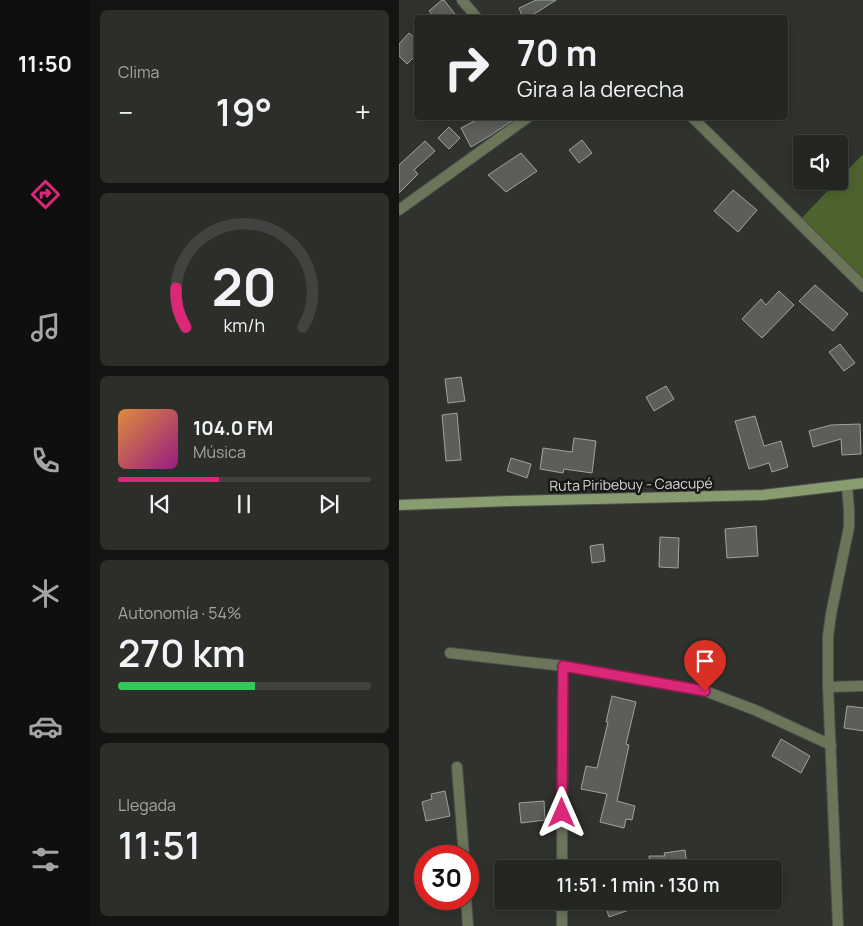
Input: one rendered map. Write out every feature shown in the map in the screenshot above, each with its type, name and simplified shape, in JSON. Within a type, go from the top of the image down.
[{"type":"street","points":[[462,0],[474,15]]},
{"type":"street","points":[[399,210],[524,120]]},
{"type":"street","points":[[695,120],[863,287]]},
{"type":"street","name":"Ruta Piribebuy - Caacupé","points":[[399,506],[511,501],[763,495],[863,483]]},
{"type":"street","points":[[838,926],[828,687],[828,637],[849,527],[847,485]]},
{"type":"street","points":[[450,653],[563,666],[705,691],[755,710],[831,745]]},
{"type":"street","points":[[562,860],[563,666]]},
{"type":"street","points":[[828,687],[863,686]]},
{"type":"street","points":[[457,767],[463,845]]},
{"type":"street","points":[[467,910],[468,926]]},
{"type":"street","points":[[562,910],[562,926]]},
{"type":"green space","points":[[863,154],[863,283],[799,221],[828,190],[848,190],[848,170]]},
{"type":"building","points":[[444,0],[456,15],[432,15],[429,11]]},
{"type":"building","points":[[536,0],[556,0],[532,15],[522,15],[519,8]]},
{"type":"building","points":[[409,33],[414,37],[414,57],[407,64],[399,56],[399,44]]},
{"type":"building","points":[[476,120],[513,120],[471,147],[461,128]]},
{"type":"building","points":[[449,127],[460,138],[449,149],[438,138]]},
{"type":"building","points":[[582,140],[592,153],[579,163],[569,150]]},
{"type":"building","points":[[425,141],[435,151],[414,170],[418,174],[399,193],[399,165]]},
{"type":"building","points":[[521,153],[537,171],[506,192],[488,175]]},
{"type":"building","points":[[733,190],[757,210],[738,232],[714,211]]},
{"type":"building","points":[[815,285],[848,314],[833,331],[799,301]]},
{"type":"building","points":[[779,291],[794,305],[762,338],[742,319],[761,299],[766,305]]},
{"type":"building","points":[[840,344],[855,363],[844,371],[829,352]]},
{"type":"building","points":[[461,377],[465,401],[448,403],[445,379]]},
{"type":"building","points":[[666,386],[674,399],[654,411],[646,397]]},
{"type":"building","points":[[457,413],[461,460],[446,461],[442,415]]},
{"type":"building","points":[[755,416],[764,446],[781,441],[788,467],[772,472],[769,463],[749,469],[735,421]]},
{"type":"building","points":[[860,424],[861,454],[842,455],[841,439],[813,447],[809,431],[831,425]]},
{"type":"building","points":[[574,438],[596,441],[592,473],[564,469],[563,473],[540,469],[543,448],[572,452]]},
{"type":"building","points":[[511,458],[531,464],[527,478],[507,471]]},
{"type":"building","points":[[756,526],[758,556],[727,558],[725,529]]},
{"type":"building","points":[[660,537],[679,538],[678,568],[659,567]]},
{"type":"building","points":[[603,544],[605,561],[592,563],[590,546]]},
{"type":"building","points":[[612,696],[636,702],[626,744],[629,745],[617,801],[635,806],[632,820],[626,819],[624,828],[600,822],[607,794],[581,789],[586,766],[597,768]]},
{"type":"building","points":[[847,706],[864,708],[864,731],[844,728]]},
{"type":"building","points":[[781,739],[810,756],[801,773],[772,756]]},
{"type":"building","points":[[445,791],[450,816],[426,821],[422,802],[432,799],[431,794]]},
{"type":"building","points":[[544,801],[545,820],[521,823],[519,803]]},
{"type":"building","points":[[685,850],[686,860],[649,860],[649,856],[665,856],[664,853]]},
{"type":"building","points":[[607,910],[629,910],[609,917]]},
{"type":"route","points":[[562,813],[563,666],[705,691]]}]
